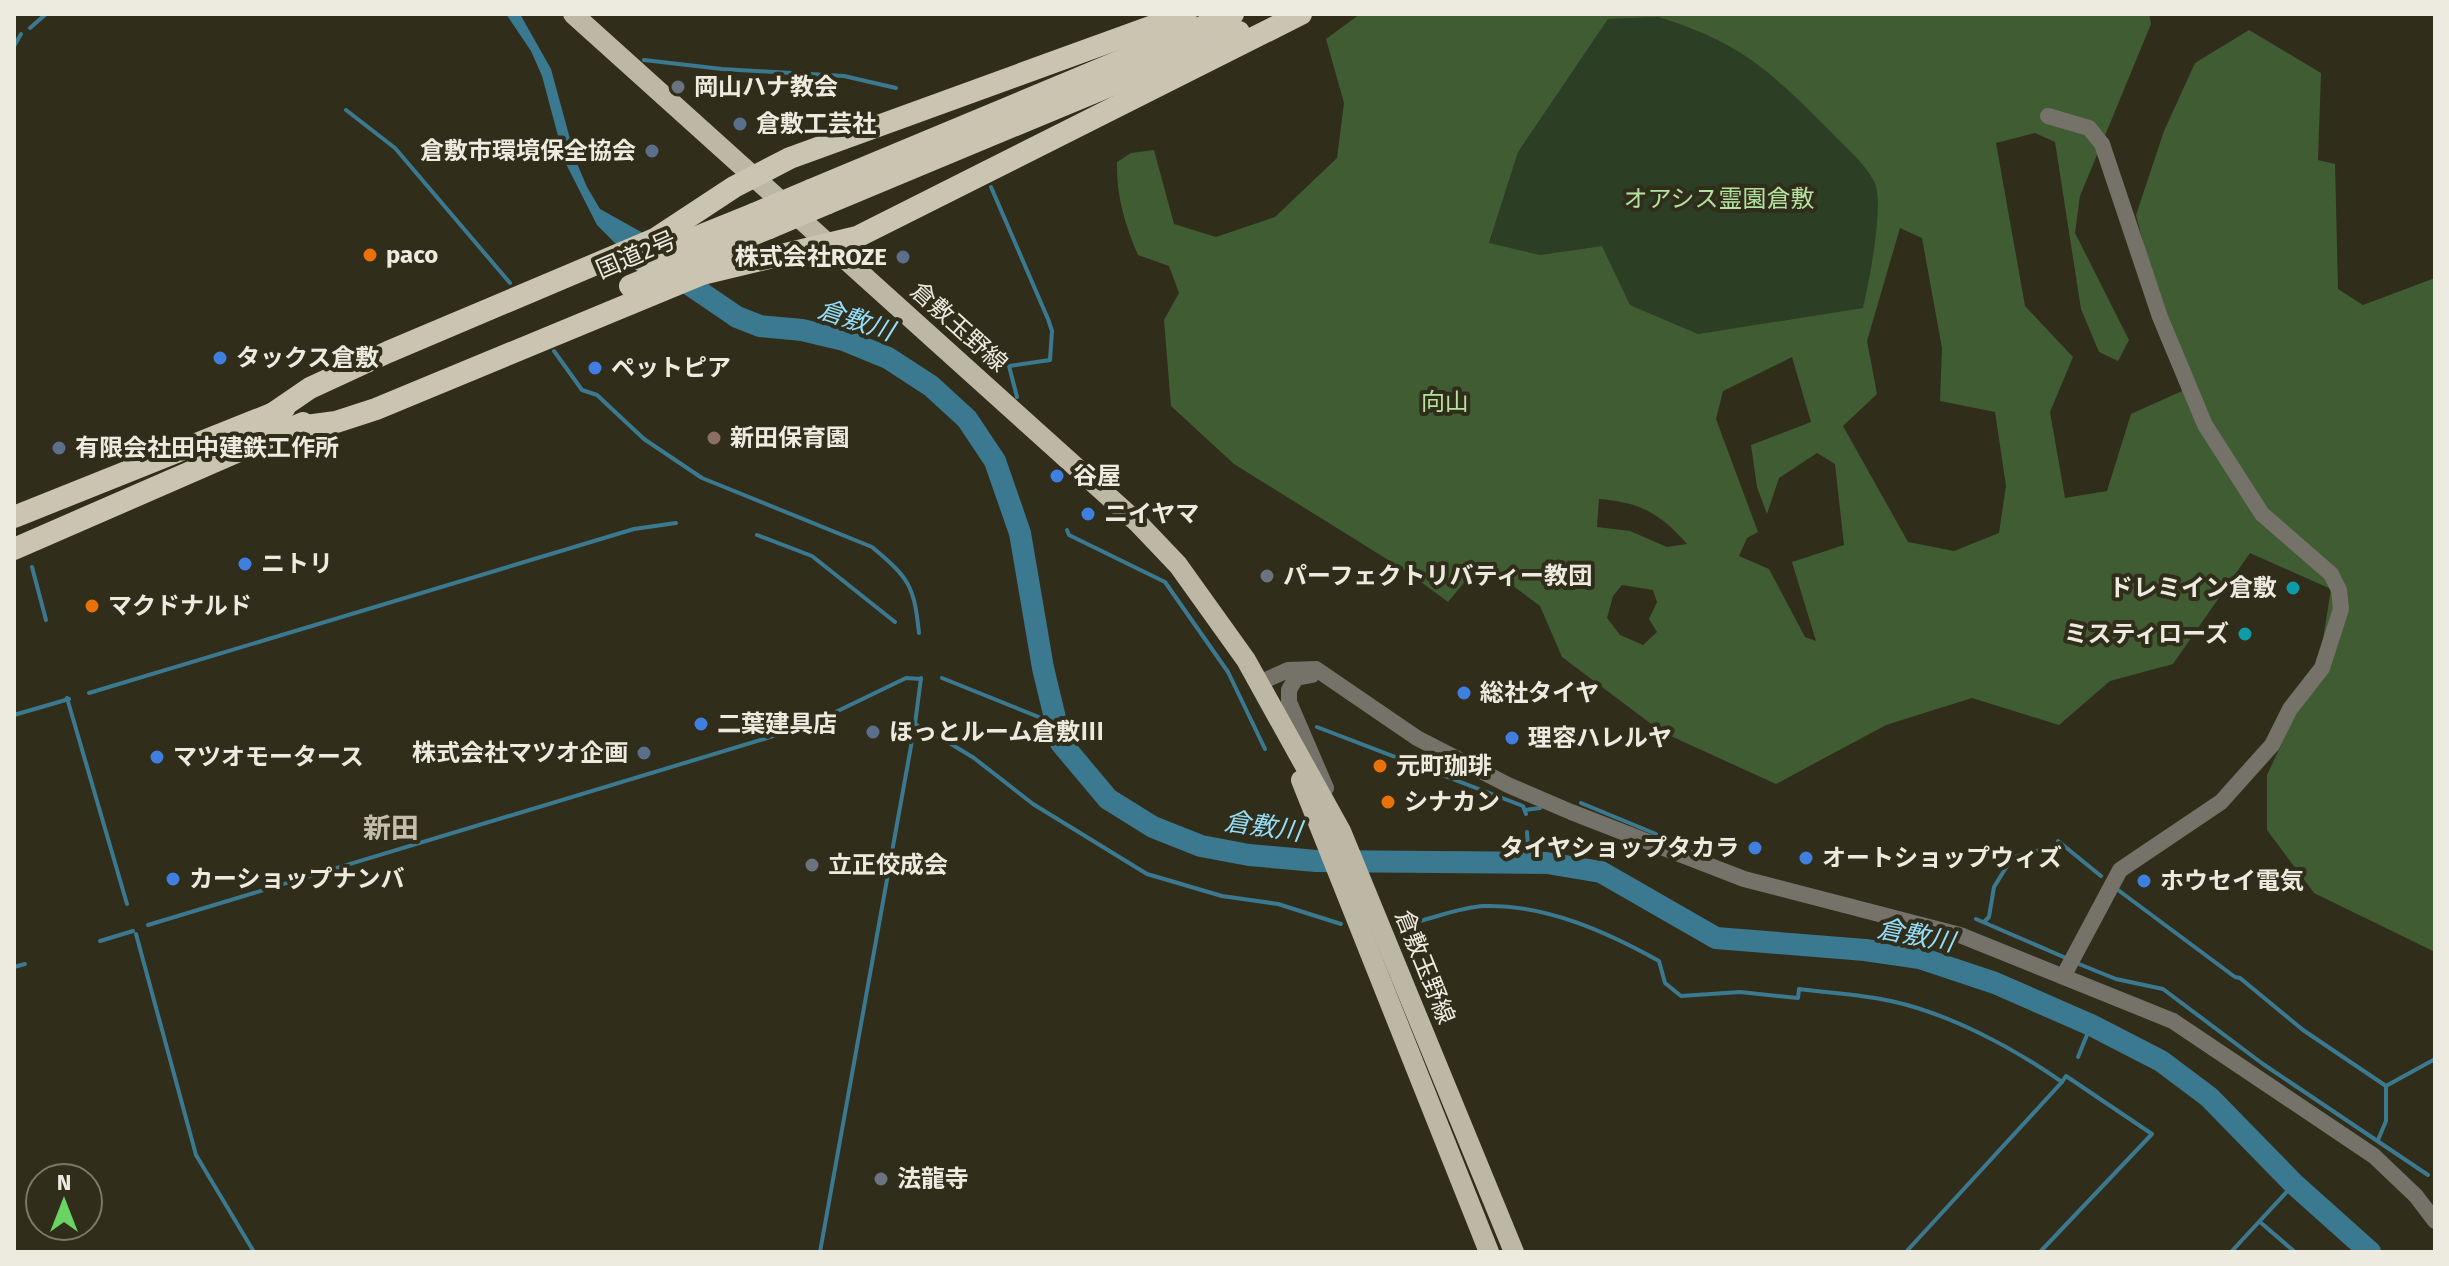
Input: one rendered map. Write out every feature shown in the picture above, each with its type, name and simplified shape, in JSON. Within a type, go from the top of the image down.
[{"type":"highway","points":[[662,244],[754,176],[897,117],[1186,14]]},
{"type":"highway","name":"国道2号","points":[[14,517],[272,414],[310,388],[625,258],[662,244],[762,221],[1233,14]]},
{"type":"highway","name":"国道2号","points":[[820,196],[1281,14]]},
{"type":"highway","points":[[14,549],[291,428],[336,422],[376,409],[694,268],[831,246],[857,237],[1010,163],[1301,14]]},
{"type":"highway","name":"国道2号","points":[[694,268],[762,221]]},
{"type":"main road","name":"倉敷玉野線","points":[[573,14],[1138,523],[1208,604],[1274,709],[1332,833],[1366,892],[1514,1252]]},
{"type":"main road","name":"倉敷玉野線","points":[[1332,833],[1343,891],[1489,1252]]},
{"type":"street","points":[[2048,116],[2089,128],[2102,144],[2160,317],[2205,425],[2262,514],[2331,574],[2339,590],[2341,609],[2322,668],[2290,709],[2272,745],[2221,802],[2120,870],[2069,965]]},
{"type":"street","points":[[1259,683],[1288,670],[1306,667],[1326,675],[1417,738],[1508,785],[1571,812],[1744,879],[1861,911],[1929,925],[2069,965],[2201,1038],[2374,1156],[2416,1196],[2435,1221]]},
{"type":"street","points":[[1326,675],[1296,678],[1289,690],[1289,702],[1332,833]]},
{"type":"green space","name":"向山","points":[[1360,14],[2149,14],[2151,24],[2080,196],[2075,233],[2129,340],[2118,361],[2099,352],[2081,309],[2055,142],[2035,133],[1996,143],[2025,306],[2073,357],[2050,412],[2065,498],[2107,491],[2131,414],[2182,391],[2136,215],[2164,131],[2195,63],[2249,30],[2321,73],[2318,160],[2335,164],[2338,289],[2363,305],[2435,278],[2435,952],[2314,893],[2267,830],[2267,775],[2319,664],[2331,589],[2250,553],[2173,664],[2110,681],[2059,725],[1972,698],[1886,725],[1776,784],[1662,732],[1562,657],[1540,606],[1481,562],[1448,602],[1406,571],[1234,464],[1171,406],[1164,320],[1179,293],[1169,266],[1138,255],[1122,210],[1117,162],[1131,153],[1154,150],[1174,224],[1216,237],[1275,217],[1337,158],[1344,103],[1326,39]],"holes":[[[1658,17],[1733,48],[1771,75],[1859,160],[1874,181],[1878,206],[1875,243],[1863,308],[1698,334],[1630,305],[1602,246],[1540,255],[1489,243],[1518,152],[1608,19]],[[1900,228],[1922,238],[1942,348],[1940,401],[1995,412],[2006,486],[1999,533],[1954,551],[1908,542],[1843,426],[1877,394],[1867,341]],[[1792,357],[1811,422],[1751,445],[1757,487],[1767,514],[1779,478],[1817,453],[1835,464],[1844,545],[1792,562],[1816,641],[1805,637],[1769,569],[1739,556],[1747,538],[1758,532],[1716,419],[1723,391]],[[1599,499],[1626,503],[1648,511],[1687,544],[1667,547],[1630,531],[1597,527]],[[1622,585],[1653,590],[1657,602],[1649,619],[1657,632],[1643,645],[1620,635],[1607,618],[1613,596]]]},
{"type":"green space","name":"オアシス霊園倉敷","points":[[1658,17],[1711,37],[1752,61],[1808,109],[1870,173],[1877,191],[1878,206],[1864,308],[1698,334],[1630,305],[1602,246],[1540,255],[1489,244],[1518,152],[1608,19]]},
{"type":"water","points":[[506,14],[520,14],[551,69],[576,161],[600,209],[643,233],[616,244],[597,225],[565,162],[542,76],[531,51]]},
{"type":"waterway","points":[[30,28],[46,14]]},
{"type":"waterway","points":[[14,46],[21,34]]},
{"type":"waterway","points":[[644,60],[722,69],[844,76],[896,88]]},
{"type":"waterway","points":[[346,110],[395,148],[510,283]]},
{"type":"waterway","points":[[991,187],[1052,331],[1050,360],[1009,366],[1017,397]]},
{"type":"waterway","name":"倉敷川","points":[[671,272],[737,317],[760,326],[802,330],[844,340],[888,358],[931,386],[967,419],[995,461],[1020,533],[1043,668],[1061,743],[1108,799],[1153,827],[1201,846],[1249,855],[1316,861],[1547,863],[1601,872],[1716,938],[1865,950],[1920,958],[1995,983],[2091,1025],[2161,1061],[2209,1097],[2294,1184],[2370,1252]]},
{"type":"waterway","points":[[554,351],[582,390],[597,395],[644,439],[702,478],[872,547],[908,584],[915,604],[919,633]]},
{"type":"waterway","points":[[89,693],[634,529],[676,523]]},
{"type":"waterway","points":[[1067,530],[1069,535],[1165,582],[1228,672],[1265,749]]},
{"type":"waterway","points":[[757,535],[812,556],[895,622]]},
{"type":"waterway","points":[[32,567],[46,620]]},
{"type":"waterway","points":[[148,925],[764,739],[817,721],[906,678],[921,679]]},
{"type":"waterway","points":[[918,726],[915,724],[921,678]]},
{"type":"waterway","points":[[942,678],[1056,724]]},
{"type":"waterway","points":[[67,698],[127,904]]},
{"type":"waterway","points":[[14,715],[69,699]]},
{"type":"waterway","points":[[820,1252],[915,724]]},
{"type":"waterway","points":[[1317,727],[1523,806],[1526,814]]},
{"type":"waterway","points":[[928,730],[974,758],[1033,804],[1147,874],[1222,896],[1278,904],[1341,924]]},
{"type":"waterway","points":[[1581,803],[1656,834]]},
{"type":"waterway","points":[[1525,810],[1540,808]]},
{"type":"waterway","points":[[1527,832],[1529,863]]},
{"type":"waterway","points":[[2058,841],[2101,876]]},
{"type":"waterway","points":[[1984,922],[1989,917],[1994,887],[2012,858],[2050,847]]},
{"type":"waterway","points":[[2118,890],[2240,978],[2303,1030],[2386,1086],[2386,1121],[2378,1140]]},
{"type":"waterway","points":[[1400,923],[1484,906],[1552,915],[1597,930],[1659,961],[1665,983],[1681,996],[1740,992],[1798,998],[1799,989],[1880,999],[1958,1023],[2001,1044],[2062,1082],[2066,1076],[2152,1134],[2040,1252]]},
{"type":"waterway","points":[[1976,919],[2066,958]]},
{"type":"waterway","points":[[100,941],[133,931]]},
{"type":"waterway","points":[[136,934],[196,1155],[254,1252]]},
{"type":"waterway","points":[[2074,962],[2116,979],[2163,989],[2263,1064],[2428,1175]]},
{"type":"waterway","points":[[14,967],[25,964]]},
{"type":"waterway","points":[[2078,1057],[2091,1025]]},
{"type":"waterway","points":[[2386,1086],[2435,1059]]},
{"type":"waterway","points":[[1906,1252],[2062,1082]]},
{"type":"waterway","points":[[2231,1252],[2294,1184]]},
{"type":"waterway","points":[[2260,1222],[2295,1252]]},
{"type":"place","name":"岡山ハナ教会","points":[[678,87]]},
{"type":"place","name":"倉敷工芸社","points":[[740,124]]},
{"type":"place","name":"倉敷市環境保全協会","points":[[652,151]]},
{"type":"place","name":"paco","points":[[370,255]]},
{"type":"place","name":"株式会社ROZE","points":[[903,257]]},
{"type":"place","name":"タックス倉敷","points":[[220,358]]},
{"type":"place","name":"ペットピア","points":[[595,368]]},
{"type":"place","name":"新田保育園","points":[[714,438]]},
{"type":"place","name":"有限会社田中建鉄工作所","points":[[59,448]]},
{"type":"place","name":"谷屋","points":[[1057,476]]},
{"type":"place","name":"ニイヤマ","points":[[1088,514]]},
{"type":"place","name":"ニトリ","points":[[245,564]]},
{"type":"place","name":"パーフェクトリバティー教団","points":[[1267,576]]},
{"type":"place","name":"ドレミイン倉敷","points":[[2293,588]]},
{"type":"place","name":"マクドナルド","points":[[92,606]]},
{"type":"place","name":"ミスティローズ","points":[[2245,634]]},
{"type":"place","name":"総社タイヤ","points":[[1464,693]]},
{"type":"place","name":"二葉建具店","points":[[701,724]]},
{"type":"place","name":"ほっとルーム倉敷Ⅲ","points":[[873,732]]},
{"type":"place","name":"理容ハレルヤ","points":[[1512,738]]},
{"type":"place","name":"株式会社マツオ企画","points":[[644,753]]},
{"type":"place","name":"マツオモータース","points":[[157,757]]},
{"type":"place","name":"元町珈琲","points":[[1380,766]]},
{"type":"place","name":"シナカン","points":[[1388,802]]},
{"type":"place","name":"タイヤショップタカラ","points":[[1755,848]]},
{"type":"place","name":"オートショップウィズ","points":[[1806,858]]},
{"type":"place","name":"立正佼成会","points":[[812,865]]},
{"type":"place","name":"カーショップナンバ","points":[[173,879]]},
{"type":"place","name":"ホウセイ電気","points":[[2144,881]]},
{"type":"place","name":"法龍寺","points":[[881,1179]]},
{"type":"district","name":"新田","points":[[391,828]]}]
